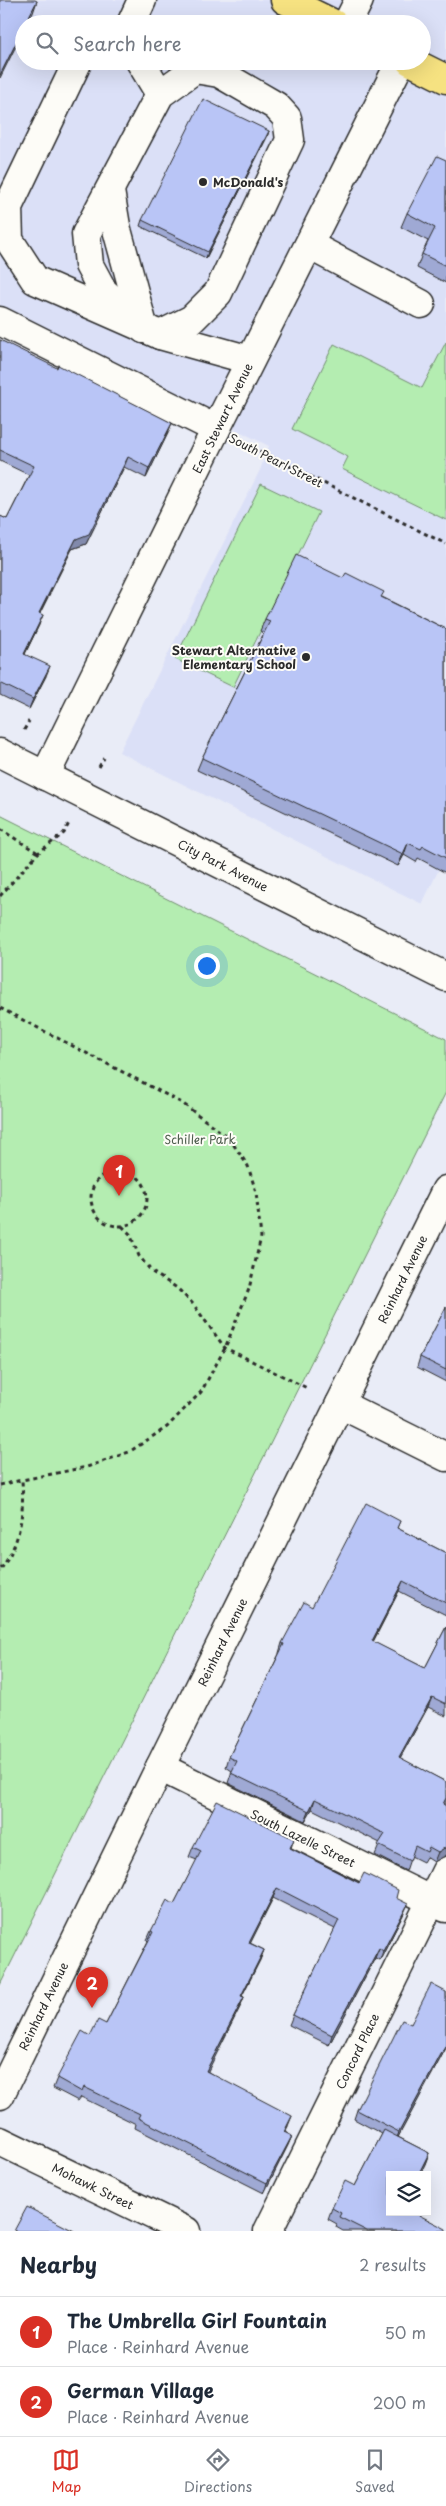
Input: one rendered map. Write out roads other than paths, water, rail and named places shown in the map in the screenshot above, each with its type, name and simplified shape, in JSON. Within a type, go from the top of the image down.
[{"type":"main road","points":[[285,0],[316,15]]},
{"type":"main road","points":[[431,69],[444,74]]},
{"type":"street","points":[[135,15],[142,0]]},
{"type":"street","points":[[352,15],[359,0]]},
{"type":"street","points":[[74,70],[8,207],[9,240],[35,280],[152,332],[250,360]]},
{"type":"street","points":[[145,70],[160,94]]},
{"type":"street","points":[[152,332],[103,291],[89,265],[86,234],[160,94],[193,70]]},
{"type":"street","points":[[152,332],[192,319],[218,293],[290,140],[287,118],[276,106],[219,73],[200,70]]},
{"type":"street","name":"East Stewart Avenue","points":[[45,776],[250,360],[396,70]]},
{"type":"street","points":[[110,191],[116,226],[152,332]]},
{"type":"street","points":[[309,245],[421,304]]},
{"type":"street","name":"South Pearl Street","points":[[2,327],[216,429]]},
{"type":"street","name":"City Park Avenue","points":[[0,753],[446,977]]},
{"type":"street","name":"Reinhard Avenue","points":[[0,2095],[446,1190]]},
{"type":"street","points":[[340,1404],[446,1457]]},
{"type":"street","name":"South Lazelle Street","points":[[160,1767],[438,1905]]},
{"type":"street","name":"Concord Place","points":[[268,2231],[438,1905],[446,1871]]},
{"type":"street","name":"Mohawk Street","points":[[0,2141],[186,2231]]},
{"type":"place","name":"McDonald's","points":[[203,182]]},
{"type":"place","name":"Stewart Alternative Elementary School","points":[[306,657]]},
{"type":"place","name":"The Umbrella Girl Fountain","points":[[119,1196]]},
{"type":"place","name":"German Village","points":[[92,2008]]},
{"type":"park label","name":"Schiller Park","points":[[200,1139]]}]
